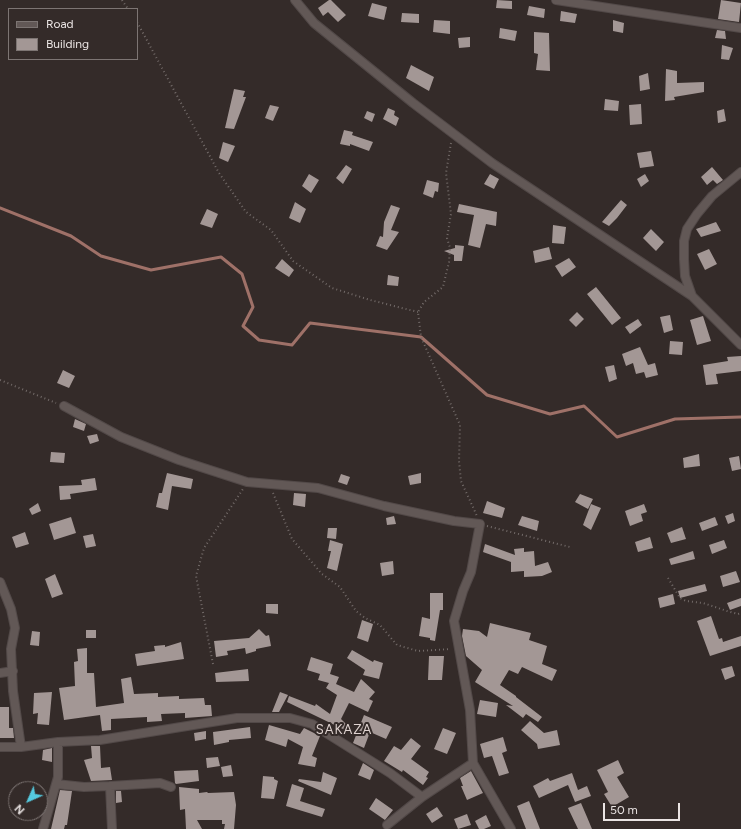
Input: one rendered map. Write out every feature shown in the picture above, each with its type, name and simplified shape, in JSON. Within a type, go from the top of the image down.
[{"type":"street","points":[[556,0],[741,28]]},
{"type":"street","points":[[299,1],[314,23],[452,132],[492,163],[692,296],[741,345]]},
{"type":"street","points":[[692,296],[685,276],[684,241],[688,229],[697,214],[712,196],[741,172]]},
{"type":"street","points":[[64,406],[129,440],[179,460],[248,482],[268,485],[318,488],[384,506],[454,521],[480,524],[471,572],[455,615],[459,649],[470,710],[473,763],[511,829]]},
{"type":"street","points":[[0,582],[11,610],[15,628],[11,649],[13,691],[21,747]]},
{"type":"street","points":[[0,673],[13,671]]},
{"type":"street","points":[[0,747],[21,747],[58,742],[100,740],[237,718],[290,718],[312,724],[390,773],[422,797]]},
{"type":"street","points":[[43,829],[58,777],[58,742]]},
{"type":"street","points":[[387,825],[422,797],[473,763]]},
{"type":"street","points":[[56,784],[84,787],[160,783],[171,787]]},
{"type":"street","points":[[110,786],[112,829]]},
{"type":"path","points":[[138,24],[219,173],[246,212],[271,230],[293,261],[332,288],[370,300],[418,312]]},
{"type":"path","points":[[452,132],[446,173],[451,214],[447,238],[450,248],[449,262],[443,287],[424,302],[418,312],[421,337],[460,425],[459,461],[461,481],[480,524],[570,547]]},
{"type":"path","points":[[0,380],[64,406]]},
{"type":"path","points":[[213,664],[196,576],[204,548],[248,482]]},
{"type":"path","points":[[268,485],[292,538],[322,574],[340,587],[356,611],[365,618],[380,625],[397,645],[418,651],[459,649]]},
{"type":"path","points":[[668,578],[680,598],[686,601],[703,603],[727,612],[738,614],[741,613]]},
{"type":"building","points":[[331,0],[346,15],[338,22],[328,12],[323,16],[318,8]]},
{"type":"building","points":[[497,0],[512,1],[512,9],[496,8]]},
{"type":"building","points":[[721,0],[741,3],[739,22],[718,19]]},
{"type":"building","points":[[372,3],[387,7],[384,20],[368,16]]},
{"type":"building","points":[[529,6],[545,9],[544,18],[527,15]]},
{"type":"building","points":[[561,11],[577,14],[575,23],[560,21]]},
{"type":"building","points":[[402,13],[419,14],[419,23],[401,22]]},
{"type":"building","points":[[434,20],[450,21],[450,34],[433,32]]},
{"type":"building","points":[[613,20],[624,23],[623,33],[613,31]]},
{"type":"building","points":[[500,28],[517,31],[515,41],[499,38]]},
{"type":"building","points":[[717,30],[725,31],[726,39],[715,38]]},
{"type":"building","points":[[534,32],[549,33],[550,71],[536,70],[538,54],[534,53]]},
{"type":"building","points":[[470,37],[470,47],[459,48],[458,38]]},
{"type":"building","points":[[722,45],[733,48],[729,60],[721,59]]},
{"type":"building","points":[[411,65],[434,77],[429,91],[406,78]]},
{"type":"building","points":[[666,69],[677,71],[677,83],[704,82],[704,92],[674,97],[675,100],[665,101]]},
{"type":"building","points":[[648,73],[650,89],[640,91],[639,76]]},
{"type":"building","points":[[234,89],[245,91],[243,97],[246,97],[234,129],[225,128]]},
{"type":"building","points":[[605,99],[619,101],[618,111],[604,110]]},
{"type":"building","points":[[641,104],[642,124],[630,125],[629,105]]},
{"type":"building","points":[[270,105],[279,107],[273,121],[265,118]]},
{"type":"building","points":[[388,108],[395,111],[394,115],[399,118],[396,126],[383,119]]},
{"type":"building","points":[[724,109],[726,121],[718,123],[717,111]]},
{"type":"building","points":[[367,111],[375,114],[372,122],[364,118]]},
{"type":"building","points":[[344,130],[353,132],[352,135],[373,142],[369,151],[350,144],[350,146],[340,144]]},
{"type":"building","points":[[223,142],[235,146],[228,162],[219,158]]},
{"type":"building","points":[[651,151],[654,166],[640,168],[637,153]]},
{"type":"building","points":[[346,165],[352,169],[343,184],[336,178]]},
{"type":"building","points":[[712,167],[723,180],[717,184],[713,180],[707,185],[701,177]]},
{"type":"building","points":[[309,174],[319,180],[311,193],[302,186]]},
{"type":"building","points":[[490,174],[499,179],[494,189],[484,184]]},
{"type":"building","points":[[645,174],[649,181],[641,187],[637,179]]},
{"type":"building","points":[[427,180],[439,183],[438,192],[435,191],[433,198],[423,194]]},
{"type":"building","points":[[621,200],[627,205],[617,218],[609,226],[602,222]]},
{"type":"building","points":[[295,202],[306,209],[300,223],[289,218]]},
{"type":"building","points":[[459,204],[497,212],[496,226],[486,224],[480,248],[468,245],[474,215],[457,212]]},
{"type":"building","points":[[391,205],[400,208],[391,230],[399,232],[387,250],[376,246],[380,236],[383,237],[384,222]]},
{"type":"building","points":[[207,209],[218,214],[212,228],[200,224]]},
{"type":"building","points":[[716,222],[721,231],[701,237],[696,229]]},
{"type":"building","points":[[553,225],[566,227],[564,244],[552,243]]},
{"type":"building","points":[[651,229],[664,242],[656,251],[643,238]]},
{"type":"building","points":[[455,245],[464,246],[462,261],[454,261],[454,255],[444,251],[455,248]]},
{"type":"building","points":[[549,247],[552,259],[535,263],[533,251]]},
{"type":"building","points":[[709,249],[717,264],[705,270],[697,254]]},
{"type":"building","points":[[569,258],[576,267],[562,277],[555,266]]},
{"type":"building","points":[[282,259],[294,270],[289,277],[275,268]]},
{"type":"building","points":[[388,275],[399,277],[398,286],[387,285]]},
{"type":"building","points":[[596,287],[621,318],[612,325],[587,294]]},
{"type":"building","points":[[577,312],[584,319],[576,327],[569,320]]},
{"type":"building","points":[[670,315],[673,330],[664,333],[660,317]]},
{"type":"building","points":[[703,316],[711,341],[697,345],[690,320]]},
{"type":"building","points":[[638,319],[642,325],[630,334],[625,327]]},
{"type":"building","points":[[670,341],[683,342],[682,355],[669,354]]},
{"type":"building","points":[[640,347],[648,365],[655,363],[658,375],[646,378],[644,372],[636,374],[633,363],[626,366],[622,354]]},
{"type":"building","points":[[741,356],[741,371],[716,374],[718,384],[706,385],[703,365],[728,361],[727,357]]},
{"type":"building","points":[[614,365],[617,379],[609,382],[605,367]]},
{"type":"building","points":[[63,370],[75,376],[69,388],[57,383]]},
{"type":"building","points":[[75,419],[86,424],[84,431],[73,427]]},
{"type":"building","points":[[97,434],[99,441],[90,444],[87,436]]},
{"type":"building","points":[[51,452],[65,453],[64,463],[50,462]]},
{"type":"building","points":[[699,454],[700,466],[684,468],[683,458]]},
{"type":"building","points":[[739,456],[741,469],[732,471],[729,458]]},
{"type":"building","points":[[167,473],[193,479],[191,489],[172,486],[168,510],[156,507],[159,493],[162,493]]},
{"type":"building","points":[[421,473],[421,483],[410,485],[408,476]]},
{"type":"building","points":[[341,474],[350,477],[347,485],[338,482]]},
{"type":"building","points":[[95,478],[97,490],[70,494],[71,499],[60,500],[59,486],[82,485],[81,480]]},
{"type":"building","points":[[294,493],[306,494],[305,507],[293,505]]},
{"type":"building","points":[[580,494],[593,499],[588,509],[575,502]]},
{"type":"building","points":[[487,501],[505,508],[502,518],[483,513]]},
{"type":"building","points":[[38,503],[41,511],[32,515],[29,509]]},
{"type":"building","points":[[591,504],[601,508],[591,530],[583,525]]},
{"type":"building","points":[[644,504],[647,512],[641,514],[643,521],[630,526],[625,511]]},
{"type":"building","points":[[733,513],[735,521],[728,524],[725,516]]},
{"type":"building","points":[[394,516],[396,524],[387,525],[386,518]]},
{"type":"building","points":[[522,516],[539,521],[537,531],[518,525]]},
{"type":"building","points":[[71,517],[76,533],[54,540],[49,524]]},
{"type":"building","points":[[715,517],[718,525],[702,531],[699,523]]},
{"type":"building","points":[[682,527],[686,539],[671,543],[667,533]]},
{"type":"building","points":[[328,528],[337,528],[336,539],[327,538]]},
{"type":"building","points":[[25,532],[29,544],[16,548],[12,537]]},
{"type":"building","points":[[93,534],[96,546],[86,548],[83,536]]},
{"type":"building","points":[[650,537],[653,548],[638,552],[635,542]]},
{"type":"building","points":[[330,540],[343,544],[337,571],[327,568],[331,551],[328,551]]},
{"type":"building","points":[[724,540],[727,548],[712,554],[709,545]]},
{"type":"building","points":[[485,544],[515,555],[514,549],[524,548],[524,552],[534,551],[535,566],[548,562],[552,572],[542,576],[524,577],[524,571],[511,572],[511,562],[483,552]]},
{"type":"building","points":[[693,551],[695,559],[671,565],[669,559]]},
{"type":"building","points":[[393,561],[394,574],[382,576],[380,563]]},
{"type":"building","points":[[736,571],[740,582],[723,587],[720,576]]},
{"type":"building","points":[[55,574],[63,594],[52,598],[45,579]]},
{"type":"building","points":[[705,584],[707,591],[680,598],[678,591]]},
{"type":"building","points":[[430,593],[443,593],[443,610],[440,610],[435,641],[430,640],[430,638],[419,636],[422,617],[430,619]]},
{"type":"building","points":[[673,594],[675,604],[660,608],[658,598]]},
{"type":"building","points":[[741,598],[741,606],[730,610],[727,603]]},
{"type":"building","points":[[266,604],[278,604],[278,614],[266,613]]},
{"type":"building","points":[[711,616],[719,639],[722,638],[723,642],[741,636],[741,646],[710,656],[697,621]]},
{"type":"building","points":[[362,620],[373,624],[368,642],[357,638]]},
{"type":"building","points":[[490,623],[531,633],[529,640],[547,646],[542,664],[557,670],[552,681],[522,667],[518,674],[509,670],[500,685],[542,717],[538,722],[526,714],[523,718],[506,705],[513,706],[475,682],[482,670],[466,656],[462,636],[463,629],[479,631],[487,637]]},
{"type":"building","points":[[259,629],[266,636],[269,635],[271,646],[256,649],[256,651],[246,654],[245,648],[227,651],[228,655],[216,657],[214,641],[249,638]]},
{"type":"building","points":[[86,630],[96,630],[96,638],[86,638]]},
{"type":"building","points":[[32,631],[40,632],[39,646],[30,645]]},
{"type":"building","points":[[181,642],[184,659],[137,666],[135,654],[155,651],[154,646],[165,645],[165,647]]},
{"type":"building","points":[[87,648],[87,673],[94,673],[96,707],[124,703],[121,679],[131,677],[134,694],[158,693],[158,697],[179,696],[179,699],[204,698],[205,705],[211,705],[212,716],[185,718],[185,713],[161,714],[162,721],[147,722],[147,717],[111,719],[111,730],[102,731],[100,715],[64,720],[59,688],[75,686],[74,662],[78,661],[77,649]]},
{"type":"building","points":[[352,650],[373,662],[374,660],[383,663],[379,679],[363,675],[365,670],[347,658]]},
{"type":"building","points":[[429,656],[444,656],[442,680],[428,680]]},
{"type":"building","points":[[311,657],[333,664],[330,674],[339,677],[336,684],[354,692],[361,679],[375,692],[369,699],[373,701],[368,712],[349,703],[341,719],[349,727],[347,731],[287,702],[289,696],[315,706],[316,704],[330,714],[337,695],[326,688],[329,683],[318,680],[320,674],[307,670]]},
{"type":"building","points":[[732,666],[735,676],[725,680],[721,669]]},
{"type":"building","points":[[248,669],[249,681],[216,682],[215,673]]},
{"type":"building","points":[[52,692],[49,725],[37,724],[38,713],[33,714],[34,693]]},
{"type":"building","points":[[280,692],[288,695],[279,712],[272,712]]},
{"type":"building","points":[[480,700],[498,703],[496,717],[477,714]]},
{"type":"building","points":[[0,707],[9,707],[9,728],[13,728],[14,738],[0,738]]},
{"type":"building","points":[[364,715],[392,727],[386,739],[370,732],[364,748],[353,743]]},
{"type":"building","points":[[530,721],[544,733],[557,730],[560,745],[538,749],[537,744],[521,730]]},
{"type":"building","points":[[269,725],[300,734],[304,728],[320,736],[312,756],[317,758],[315,767],[298,764],[303,747],[288,739],[286,747],[265,740]]},
{"type":"building","points":[[250,727],[251,738],[229,740],[229,742],[214,745],[213,732]]},
{"type":"building","points":[[443,728],[456,733],[447,754],[434,749]]},
{"type":"building","points":[[206,731],[206,739],[195,741],[194,733]]},
{"type":"building","points":[[503,737],[507,751],[502,753],[509,773],[499,776],[492,756],[484,758],[480,744]]},
{"type":"building","points":[[411,738],[421,746],[411,759],[429,772],[426,777],[428,778],[423,785],[403,770],[402,772],[384,761],[394,746],[401,750]]},
{"type":"building","points":[[91,746],[100,746],[101,768],[110,767],[112,780],[91,781],[84,760],[92,758]]},
{"type":"building","points":[[52,748],[52,762],[42,760],[43,750]]},
{"type":"building","points":[[218,757],[220,766],[207,768],[206,758]]},
{"type":"building","points":[[618,760],[624,773],[617,777],[629,797],[612,807],[604,794],[608,792],[597,770]]},
{"type":"building","points":[[363,763],[374,770],[370,780],[358,775]]},
{"type":"building","points":[[231,765],[233,776],[223,777],[221,767]]},
{"type":"building","points":[[198,770],[199,781],[175,783],[174,771]]},
{"type":"building","points":[[471,771],[483,793],[467,800],[461,786],[463,786],[460,778]]},
{"type":"building","points":[[323,772],[337,778],[331,795],[298,781],[299,779],[321,782]]},
{"type":"building","points":[[572,773],[578,790],[587,786],[591,796],[575,802],[568,785],[539,798],[533,786],[548,778],[550,781]]},
{"type":"building","points":[[263,776],[274,777],[274,779],[278,781],[274,799],[261,798]]},
{"type":"building","points":[[292,784],[304,788],[300,801],[325,809],[322,817],[286,806]]},
{"type":"building","points":[[179,787],[199,789],[199,793],[234,792],[236,805],[234,829],[224,829],[225,824],[222,824],[222,820],[197,820],[202,829],[186,829],[185,809],[180,810]]},
{"type":"building","points":[[60,790],[72,791],[67,825],[65,825],[64,829],[51,829]]},
{"type":"building","points":[[116,791],[121,791],[122,802],[116,803]]},
{"type":"building","points":[[376,798],[393,810],[385,820],[369,809]]},
{"type":"building","points":[[529,801],[540,829],[526,829],[517,806]]},
{"type":"building","points":[[581,803],[592,829],[578,829],[568,808]]},
{"type":"building","points":[[437,807],[443,816],[432,823],[426,814]]},
{"type":"building","points":[[467,814],[471,825],[458,829],[454,819]]},
{"type":"building","points":[[486,815],[491,826],[484,829],[479,829],[475,821]]},
{"type":"waterway","points":[[0,208],[71,236],[101,256],[151,270],[221,257],[242,274],[253,307],[243,326],[259,340],[292,345],[310,323],[421,337],[487,395],[550,414],[584,406],[617,437],[675,419],[741,417]]},
{"type":"district","name":"SAKAZA","points":[[344,730]]}]
